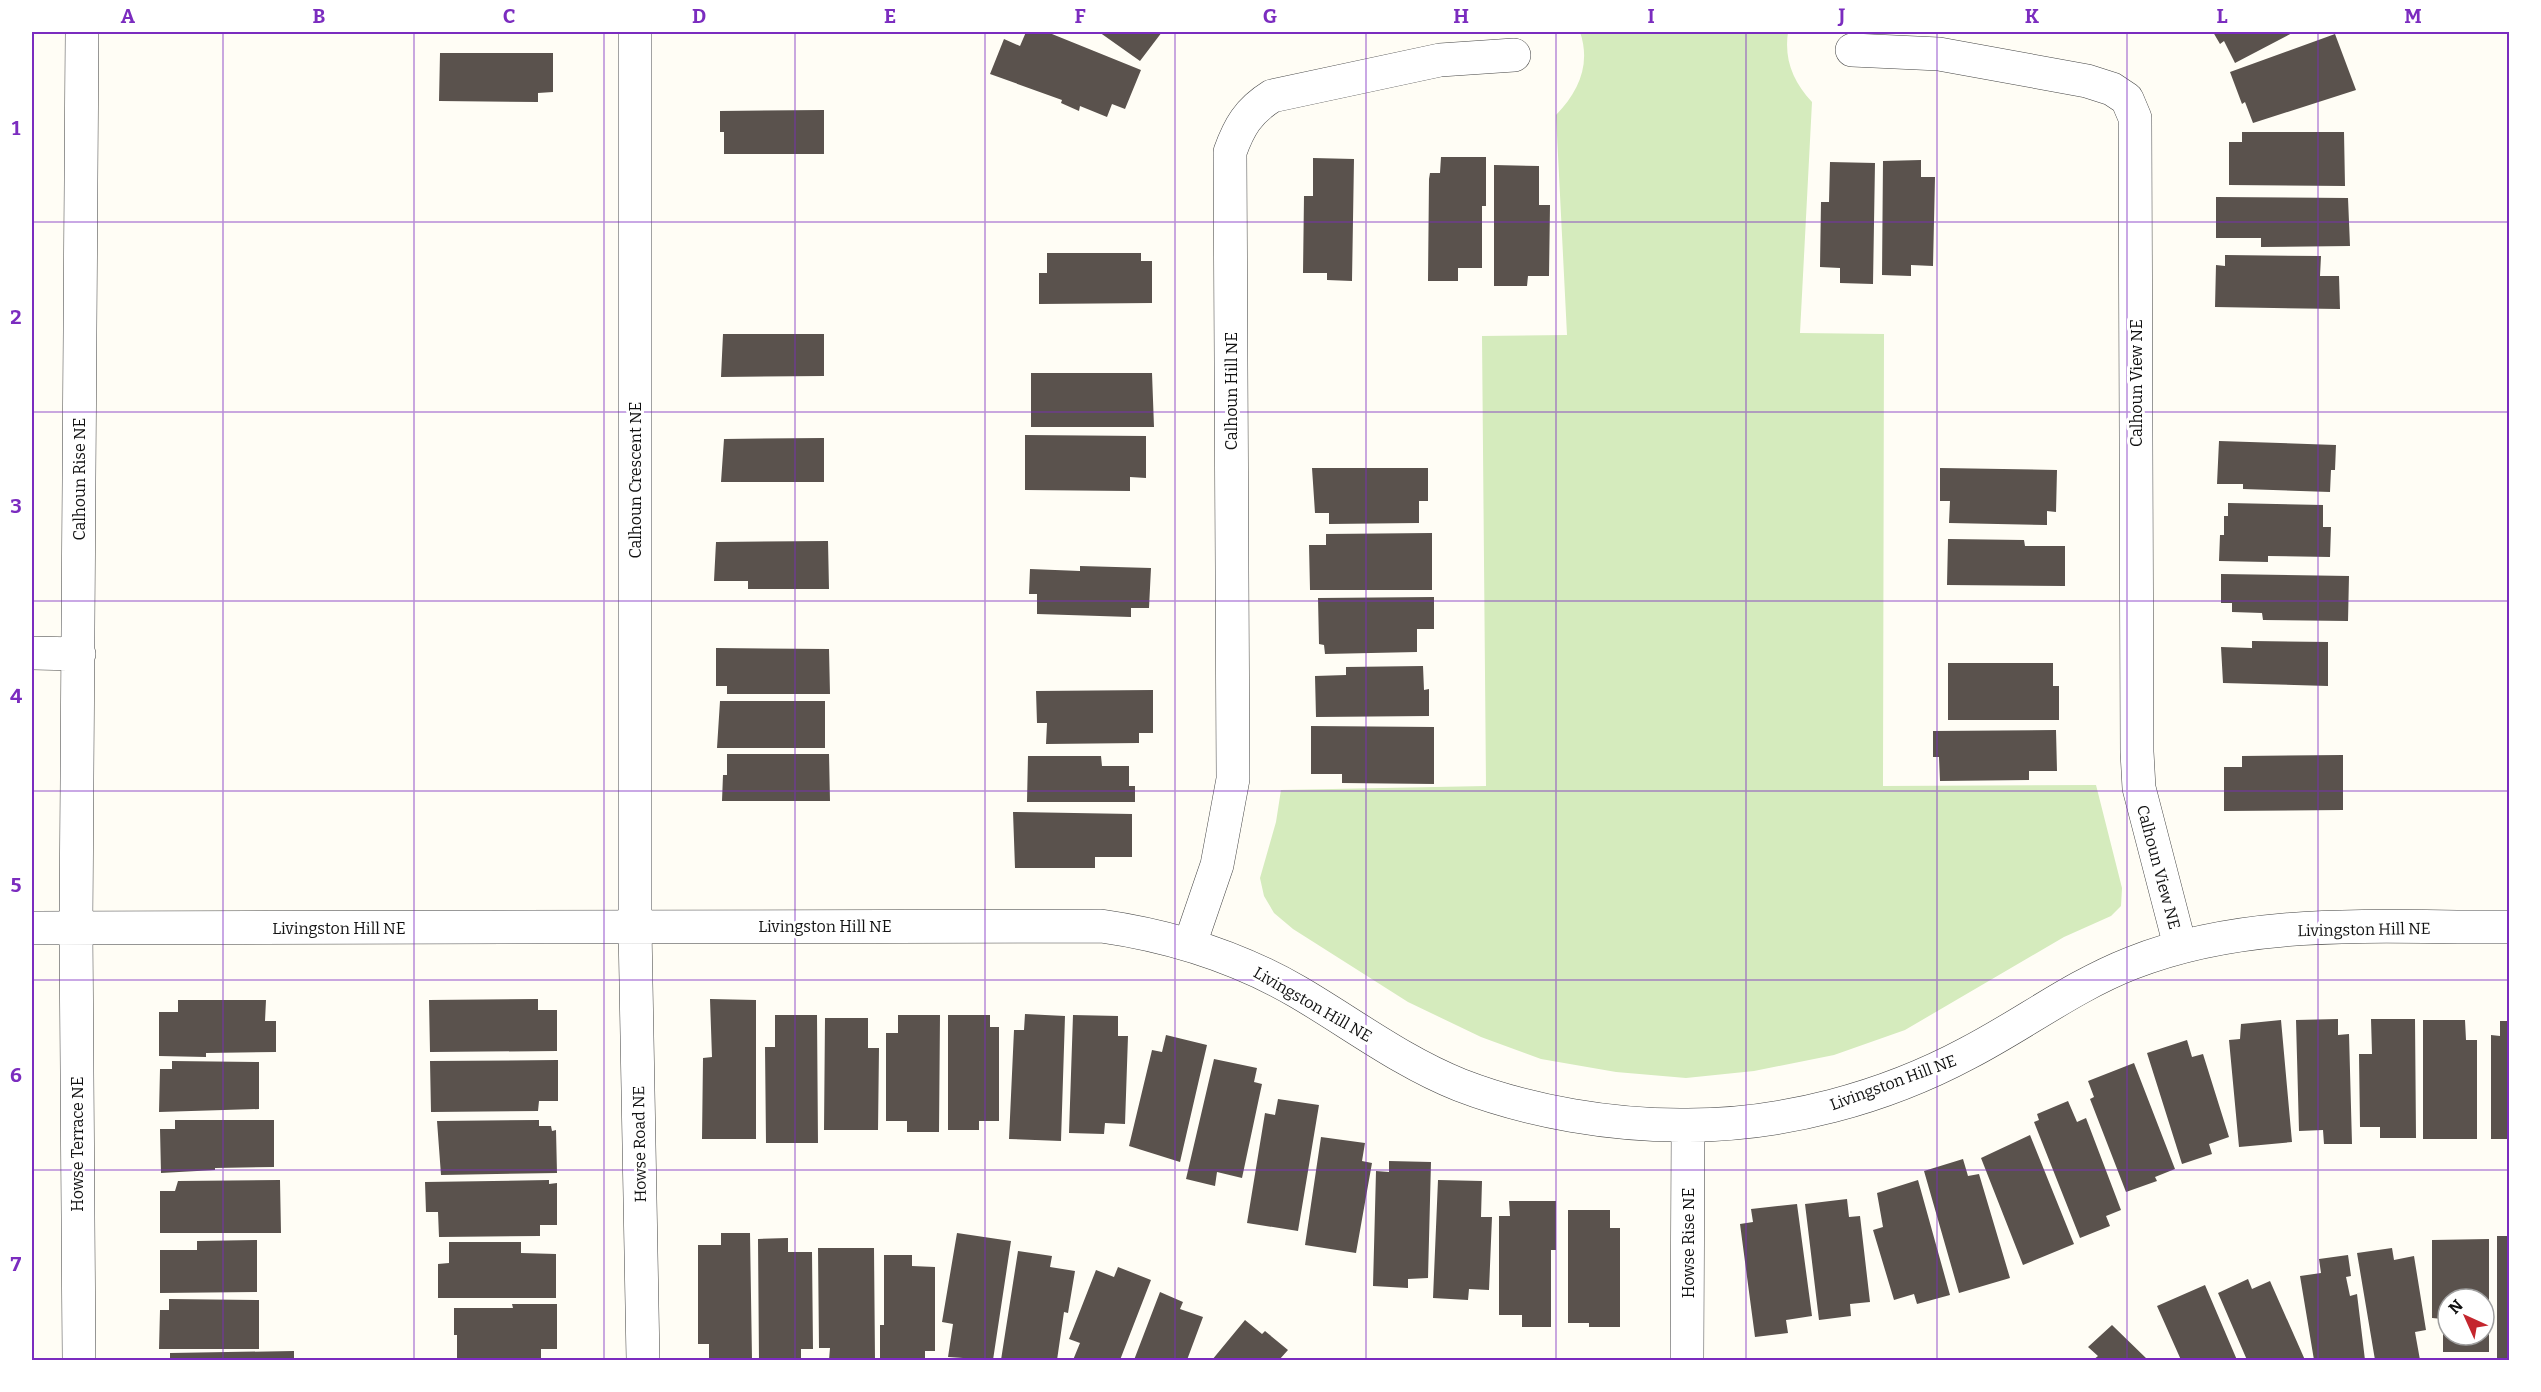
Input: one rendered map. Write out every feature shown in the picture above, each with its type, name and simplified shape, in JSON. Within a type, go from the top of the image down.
[{"type":"street","name":"Calhoun Rise NE","points":[[76,927],[82,32]]},
{"type":"street","name":"Calhoun Crescent NE","points":[[635,32],[635,928]]},
{"type":"street","name":"Calhoun View NE","points":[[1852,50],[1939,54],[2087,81],[2112,89],[2127,99],[2135,118],[2137,752],[2141,798],[2180,946]]},
{"type":"street","name":"Calhoun Hill NE","points":[[1190,944],[1217,865],[1233,779],[1230,152],[1239,128],[1254,107],[1281,94],[1440,60],[1514,55]]},
{"type":"street","points":[[32,653],[79,654]]},
{"type":"street","name":"Livingston Hill NE","points":[[32,928],[635,928],[1066,924],[1137,931],[1215,951],[1295,990],[1378,1042],[1459,1084],[1512,1101],[1555,1111],[1617,1120],[1688,1125],[1751,1121],[1812,1112],[1923,1075],[1969,1053],[2094,979],[2180,946],[2229,935],[2290,930],[2510,927]]},
{"type":"street","name":"Howse Terrace NE","points":[[76,927],[79,1360]]},
{"type":"street","name":"Howse Road NE","points":[[635,928],[643,1360]]},
{"type":"street","name":"Howse Rise NE","points":[[1687,1360],[1688,1125]]},
{"type":"green space","points":[[1580,32],[1788,32],[1787,52],[1791,70],[1812,102],[1800,333],[1884,334],[1883,786],[2096,785],[2122,888],[2121,906],[2111,916],[2064,937],[1905,1030],[1834,1055],[1754,1071],[1686,1078],[1616,1072],[1541,1059],[1481,1037],[1408,1002],[1293,929],[1274,913],[1264,896],[1260,878],[1276,822],[1281,790],[1486,786],[1482,336],[1567,335],[1556,115],[1577,87],[1581,76],[1584,55]]},
{"type":"building","points":[[1026,32],[1047,32],[1141,70],[1125,109],[1112,104],[1107,117],[1080,106],[1079,111],[1061,103],[1062,100],[990,74],[1004,39],[1020,46]]},
{"type":"building","points":[[1099,32],[1162,32],[1140,61]]},
{"type":"building","points":[[2213,32],[2294,32],[2235,63],[2224,41],[2220,44]]},
{"type":"building","points":[[2335,34],[2356,90],[2253,123],[2245,102],[2242,104],[2230,72]]},
{"type":"building","points":[[440,53],[553,53],[553,92],[538,93],[538,102],[439,101]]},
{"type":"building","points":[[824,110],[824,154],[724,154],[724,132],[720,132],[720,111]]},
{"type":"building","points":[[2242,132],[2344,132],[2345,186],[2229,185],[2229,142],[2242,142]]},
{"type":"building","points":[[1441,157],[1486,157],[1486,206],[1482,206],[1482,268],[1458,268],[1458,281],[1428,281],[1429,179],[1430,173],[1440,173]]},
{"type":"building","points":[[1313,158],[1354,159],[1352,281],[1327,280],[1327,273],[1303,273],[1304,196],[1313,196]]},
{"type":"building","points":[[1921,160],[1921,177],[1935,177],[1933,266],[1911,265],[1911,276],[1882,275],[1883,161]]},
{"type":"building","points":[[1830,162],[1875,163],[1873,284],[1840,283],[1840,268],[1820,267],[1821,202],[1829,202]]},
{"type":"building","points":[[1494,165],[1539,166],[1539,205],[1550,205],[1549,276],[1528,276],[1527,286],[1494,286]]},
{"type":"building","points":[[2216,197],[2348,198],[2350,246],[2261,247],[2261,238],[2216,238]]},
{"type":"building","points":[[1047,253],[1141,253],[1141,261],[1152,261],[1152,303],[1039,304],[1039,273],[1047,273]]},
{"type":"building","points":[[2225,255],[2321,256],[2320,276],[2339,276],[2340,309],[2215,307],[2216,265],[2225,266]]},
{"type":"building","points":[[723,334],[824,334],[824,376],[721,377]]},
{"type":"building","points":[[1031,373],[1152,373],[1154,427],[1031,427]]},
{"type":"building","points":[[1025,435],[1146,436],[1146,478],[1130,477],[1130,491],[1025,490]]},
{"type":"building","points":[[824,438],[824,482],[721,482],[724,439]]},
{"type":"building","points":[[2219,441],[2336,445],[2335,470],[2331,470],[2330,492],[2243,489],[2243,484],[2217,484]]},
{"type":"building","points":[[1312,468],[1428,468],[1428,501],[1419,501],[1419,523],[1329,524],[1329,513],[1315,513]]},
{"type":"building","points":[[1940,468],[2057,470],[2056,512],[2047,511],[2047,525],[1949,523],[1950,501],[1940,501]]},
{"type":"building","points":[[2228,503],[2323,505],[2323,527],[2331,527],[2330,557],[2268,556],[2268,562],[2219,561],[2220,535],[2224,535],[2224,516],[2228,516]]},
{"type":"building","points":[[1432,533],[1432,590],[1310,590],[1309,545],[1326,545],[1326,534]]},
{"type":"building","points":[[1948,539],[2024,540],[2025,546],[2065,546],[2065,586],[1947,585]]},
{"type":"building","points":[[828,541],[829,589],[748,589],[748,581],[714,581],[716,542]]},
{"type":"building","points":[[1080,566],[1151,568],[1149,608],[1131,608],[1131,617],[1037,614],[1037,594],[1029,594],[1030,569],[1080,571]]},
{"type":"building","points":[[2221,574],[2349,576],[2348,621],[2263,620],[2262,613],[2232,612],[2232,603],[2221,603]]},
{"type":"building","points":[[1434,597],[1434,629],[1417,629],[1417,652],[1325,654],[1324,645],[1319,644],[1318,598]]},
{"type":"building","points":[[2252,641],[2328,642],[2328,686],[2223,683],[2221,647],[2252,648]]},
{"type":"building","points":[[716,648],[829,649],[830,694],[727,694],[727,686],[716,686]]},
{"type":"building","points":[[1948,663],[2053,663],[2053,686],[2059,686],[2059,720],[1948,720]]},
{"type":"building","points":[[1423,666],[1424,690],[1429,689],[1429,716],[1316,717],[1315,676],[1346,675],[1346,667]]},
{"type":"building","points":[[1153,690],[1153,733],[1139,733],[1139,743],[1046,744],[1047,723],[1037,723],[1036,691]]},
{"type":"building","points":[[720,701],[825,701],[825,748],[717,748]]},
{"type":"building","points":[[1311,726],[1434,727],[1434,784],[1342,783],[1342,774],[1311,774]]},
{"type":"building","points":[[2056,730],[2057,771],[2029,771],[2029,780],[1940,781],[1939,757],[1933,757],[1933,731]]},
{"type":"building","points":[[727,754],[829,754],[830,801],[722,801],[723,775],[727,775]]},
{"type":"building","points":[[2343,755],[2343,810],[2224,811],[2224,767],[2242,767],[2242,756]]},
{"type":"building","points":[[1028,756],[1101,756],[1102,766],[1129,766],[1129,786],[1135,786],[1135,802],[1027,802]]},
{"type":"building","points":[[1013,812],[1132,814],[1132,857],[1095,857],[1095,868],[1015,868]]},
{"type":"building","points":[[538,999],[538,1010],[557,1010],[557,1051],[430,1052],[429,1000]]},
{"type":"building","points":[[710,999],[756,1000],[756,1139],[702,1139],[703,1058],[712,1057]]},
{"type":"building","points":[[178,1000],[266,1000],[265,1021],[276,1021],[276,1052],[206,1053],[206,1057],[159,1056],[159,1012],[178,1012]]},
{"type":"building","points":[[1025,1014],[1065,1016],[1061,1141],[1009,1139],[1014,1030],[1024,1030]]},
{"type":"building","points":[[775,1015],[817,1015],[818,1143],[766,1143],[765,1047],[775,1047]]},
{"type":"building","points":[[898,1015],[940,1015],[939,1132],[907,1132],[907,1121],[886,1121],[886,1033],[898,1033]]},
{"type":"building","points":[[948,1015],[990,1015],[990,1027],[999,1027],[999,1121],[979,1121],[979,1130],[948,1130]]},
{"type":"building","points":[[1073,1015],[1118,1016],[1118,1036],[1128,1036],[1125,1124],[1105,1123],[1104,1134],[1069,1133]]},
{"type":"building","points":[[825,1018],[868,1018],[868,1048],[879,1048],[878,1130],[824,1130]]},
{"type":"building","points":[[2338,1019],[2338,1035],[2349,1034],[2352,1144],[2324,1144],[2323,1130],[2299,1131],[2296,1020]]},
{"type":"building","points":[[2371,1019],[2415,1019],[2416,1138],[2380,1138],[2380,1127],[2360,1127],[2359,1054],[2372,1054]]},
{"type":"building","points":[[2281,1020],[2292,1142],[2239,1147],[2229,1040],[2240,1039],[2241,1024]]},
{"type":"building","points":[[2423,1020],[2465,1020],[2466,1040],[2477,1040],[2477,1139],[2423,1139]]},
{"type":"building","points":[[2500,1021],[2510,1021],[2510,1139],[2491,1139],[2491,1035],[2500,1036]]},
{"type":"building","points":[[1166,1035],[1207,1045],[1180,1162],[1129,1146],[1152,1050],[1162,1052]]},
{"type":"building","points":[[2187,1040],[2192,1057],[2203,1054],[2229,1137],[2209,1144],[2212,1154],[2182,1164],[2147,1053]]},
{"type":"building","points":[[1214,1059],[1257,1068],[1254,1082],[1262,1084],[1242,1178],[1217,1172],[1215,1186],[1186,1179]]},
{"type":"building","points":[[558,1060],[558,1101],[539,1101],[538,1111],[431,1112],[430,1061]]},
{"type":"building","points":[[172,1061],[259,1062],[259,1109],[159,1112],[160,1069],[172,1069]]},
{"type":"building","points":[[2134,1063],[2175,1169],[2155,1177],[2157,1181],[2126,1192],[2090,1099],[2094,1097],[2088,1081]]},
{"type":"building","points":[[1278,1099],[1319,1105],[1298,1231],[1247,1223],[1265,1113],[1275,1115]]},
{"type":"building","points":[[2068,1101],[2077,1122],[2086,1118],[2121,1210],[2106,1216],[2110,1226],[2080,1238],[2034,1122],[2039,1120],[2037,1114]]},
{"type":"building","points":[[175,1120],[274,1120],[274,1167],[215,1168],[215,1170],[161,1173],[160,1129],[175,1129]]},
{"type":"building","points":[[539,1120],[539,1126],[551,1126],[552,1131],[556,1130],[557,1173],[441,1175],[437,1121]]},
{"type":"building","points":[[2030,1135],[2074,1244],[2023,1265],[1981,1158]]},
{"type":"building","points":[[1321,1137],[1365,1143],[1362,1161],[1372,1163],[1356,1253],[1305,1245]]},
{"type":"building","points":[[1963,1159],[1968,1176],[1979,1174],[2010,1278],[1959,1293],[1924,1171]]},
{"type":"building","points":[[1389,1161],[1431,1162],[1428,1278],[1408,1279],[1408,1288],[1373,1286],[1376,1171],[1389,1172]]},
{"type":"building","points":[[280,1180],[281,1233],[160,1233],[160,1191],[175,1191],[178,1181]]},
{"type":"building","points":[[549,1180],[549,1184],[557,1183],[557,1225],[540,1225],[540,1236],[439,1237],[438,1212],[426,1212],[425,1182]]},
{"type":"building","points":[[1438,1180],[1482,1181],[1481,1217],[1492,1217],[1489,1290],[1469,1289],[1468,1300],[1433,1298]]},
{"type":"building","points":[[1918,1180],[1950,1295],[1917,1304],[1914,1294],[1894,1300],[1873,1230],[1883,1227],[1877,1193]]},
{"type":"building","points":[[1847,1199],[1849,1217],[1860,1216],[1870,1302],[1850,1304],[1851,1316],[1819,1320],[1805,1204]]},
{"type":"building","points":[[1509,1201],[1556,1201],[1556,1250],[1551,1250],[1551,1327],[1522,1327],[1522,1315],[1499,1315],[1499,1216],[1510,1216]]},
{"type":"building","points":[[1797,1204],[1812,1316],[1786,1320],[1788,1333],[1755,1337],[1740,1224],[1753,1222],[1751,1209]]},
{"type":"building","points":[[1568,1210],[1610,1210],[1610,1228],[1620,1228],[1620,1327],[1589,1327],[1589,1323],[1568,1323]]},
{"type":"building","points":[[721,1233],[750,1233],[752,1359],[709,1359],[709,1344],[698,1344],[698,1245],[721,1245]]},
{"type":"building","points":[[957,1233],[1011,1241],[993,1360],[948,1357],[953,1324],[942,1322]]},
{"type":"building","points":[[2497,1236],[2510,1236],[2510,1360],[2497,1360]]},
{"type":"building","points":[[788,1238],[788,1252],[812,1252],[813,1349],[801,1349],[801,1360],[759,1360],[758,1239]]},
{"type":"building","points":[[2489,1239],[2489,1287],[2436,1287],[2436,1318],[2432,1318],[2432,1240]]},
{"type":"building","points":[[257,1240],[257,1292],[160,1293],[160,1250],[197,1250],[197,1241]]},
{"type":"building","points":[[449,1242],[521,1242],[521,1253],[556,1254],[556,1298],[438,1298],[438,1264],[449,1263]]},
{"type":"building","points":[[818,1248],[874,1248],[875,1360],[829,1360],[830,1348],[819,1348]]},
{"type":"building","points":[[2392,1248],[2394,1260],[2414,1256],[2426,1330],[2415,1332],[2420,1360],[2375,1360],[2357,1253]]},
{"type":"building","points":[[1018,1251],[1052,1256],[1050,1267],[1075,1271],[1068,1313],[1064,1312],[1057,1360],[1001,1360]]},
{"type":"building","points":[[884,1255],[912,1255],[912,1266],[935,1267],[935,1351],[925,1351],[925,1360],[880,1360],[880,1325],[884,1325]]},
{"type":"building","points":[[2348,1255],[2351,1276],[2346,1277],[2350,1296],[2357,1294],[2365,1360],[2314,1360],[2300,1276],[2321,1273],[2319,1259]]},
{"type":"building","points":[[1118,1267],[1151,1280],[1120,1360],[1073,1360],[1080,1343],[1069,1339],[1096,1270],[1114,1277]]},
{"type":"building","points":[[2248,1279],[2252,1289],[2270,1281],[2305,1360],[2247,1360],[2218,1293]]},
{"type":"building","points":[[2205,1285],[2237,1360],[2181,1360],[2157,1306]]},
{"type":"building","points":[[1160,1292],[1183,1302],[1180,1309],[1203,1317],[1187,1360],[1134,1360]]},
{"type":"building","points":[[169,1299],[259,1300],[259,1349],[159,1349],[160,1310],[169,1310]]},
{"type":"building","points":[[512,1304],[557,1304],[557,1349],[541,1349],[541,1359],[457,1359],[454,1308],[513,1308]]},
{"type":"building","points":[[1245,1320],[1262,1334],[1265,1331],[1288,1350],[1279,1360],[1212,1360]]},
{"type":"building","points":[[2112,1325],[2148,1360],[2093,1360],[2098,1356],[2088,1347]]},
{"type":"building","points":[[2443,1347],[2489,1347],[2489,1352],[2443,1352]]},
{"type":"building","points":[[294,1351],[294,1360],[170,1360],[170,1353]]}]
